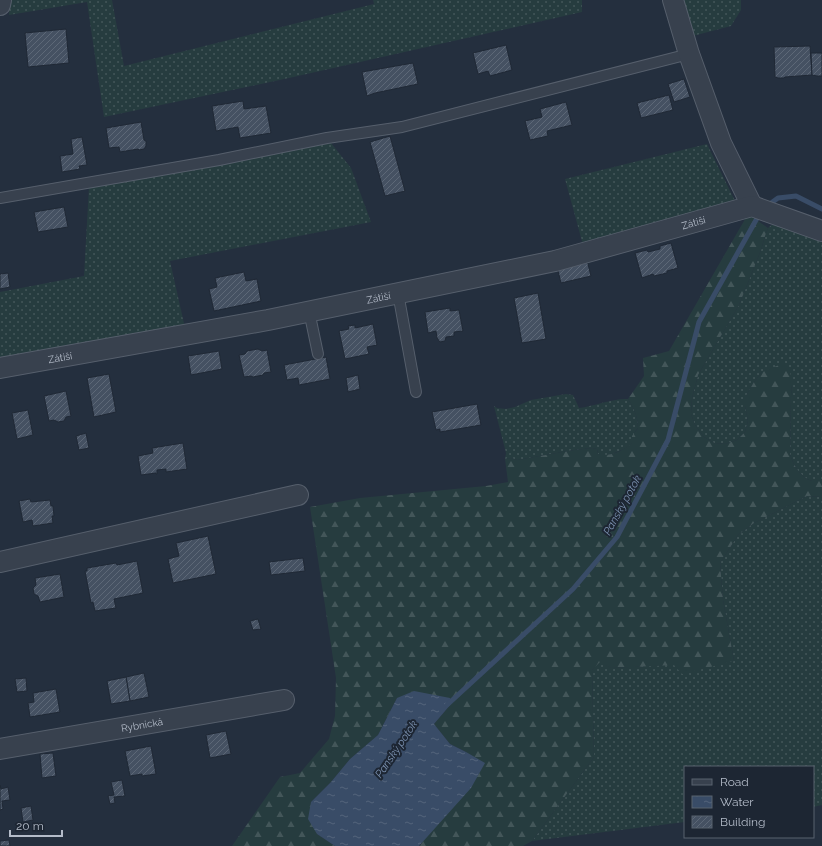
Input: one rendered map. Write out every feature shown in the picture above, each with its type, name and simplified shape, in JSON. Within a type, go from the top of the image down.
[{"type":"street","points":[[0,5],[1,0]]},
{"type":"street","points":[[673,0],[688,54],[721,143],[752,206],[822,231]]},
{"type":"street","name":"Zátiší","points":[[0,368],[268,320],[555,261],[752,206]]},
{"type":"street","points":[[0,562],[298,495]]},
{"type":"street","name":"Rybnická","points":[[0,749],[284,700]]},
{"type":"lane","points":[[0,198],[219,160],[327,138],[402,127],[688,54]]},
{"type":"lane","points":[[398,293],[416,392]]},
{"type":"lane","points":[[309,312],[318,354]]},
{"type":"green space","points":[[10,0],[112,0],[124,66],[374,4],[373,0],[582,0],[582,12],[289,78],[104,117],[87,2],[9,15]]},
{"type":"green space","points":[[679,0],[741,0],[741,10],[731,26],[689,37]]},
{"type":"green space","points":[[331,143],[351,168],[371,222],[170,261],[185,328],[0,364],[0,292],[84,276],[89,187]]},
{"type":"green space","points":[[707,144],[736,203],[583,245],[565,179]]},
{"type":"green space","points":[[748,214],[768,228],[761,250],[739,305],[698,375],[692,398],[691,414],[695,425],[704,437],[714,443],[725,444],[737,440],[745,432],[748,421],[745,400],[754,382],[762,372],[783,364],[790,371],[792,384],[790,454],[795,467],[804,477],[812,481],[822,481],[822,497],[807,496],[754,523],[738,535],[720,563],[723,600],[734,661],[682,674],[674,665],[611,668],[600,662],[592,670],[594,757],[532,841],[523,846],[419,846],[422,843],[466,752],[450,744],[434,724],[451,704],[397,698],[378,735],[350,759],[331,782],[311,802],[317,834],[335,846],[232,846],[280,777],[300,773],[329,739],[335,716],[336,678],[310,507],[360,498],[486,486],[508,482],[505,459],[511,458],[517,460],[592,448],[597,449],[598,454],[607,455],[616,453],[625,448],[632,443],[632,436],[638,428],[635,413],[628,399],[644,376],[643,358],[669,351]]},
{"type":"green space","points":[[774,223],[822,236],[822,481],[812,481],[804,477],[795,467],[790,454],[792,384],[762,372],[747,394],[745,406],[748,421],[745,432],[737,440],[725,444],[714,443],[704,437],[695,425],[691,414],[692,398],[698,375],[739,305],[761,250],[768,228]]},
{"type":"green space","points":[[566,394],[573,395],[579,408],[628,399],[635,413],[638,424],[638,428],[635,432],[632,443],[628,447],[606,456],[598,454],[597,449],[592,448],[517,460],[511,458],[505,459],[506,453],[494,406],[497,408],[506,409],[531,400]]},
{"type":"green space","points":[[807,496],[822,497],[822,805],[814,807],[814,766],[684,766],[684,822],[532,841],[594,757],[592,670],[600,661],[611,668],[734,661],[723,600],[720,563],[738,535],[754,523]]},
{"type":"water","points":[[414,691],[450,698],[451,704],[434,724],[450,744],[485,763],[471,788],[419,846],[335,846],[317,834],[308,819],[311,802],[331,782],[350,759],[378,735],[397,698]]},
{"type":"building","points":[[66,29],[69,63],[28,67],[25,33]]},
{"type":"building","points":[[506,45],[512,70],[490,76],[488,71],[478,74],[473,53]]},
{"type":"building","points":[[810,46],[812,75],[784,78],[775,77],[774,47]]},
{"type":"building","points":[[811,53],[822,53],[822,76],[812,75]]},
{"type":"building","points":[[413,63],[418,84],[367,96],[362,72]]},
{"type":"building","points":[[684,79],[690,97],[674,102],[668,84]]},
{"type":"building","points":[[669,95],[673,110],[641,118],[637,103]]},
{"type":"building","points":[[243,101],[244,109],[266,106],[271,133],[240,138],[238,127],[216,131],[212,106]]},
{"type":"building","points":[[566,102],[572,125],[547,131],[548,136],[530,140],[525,121],[542,117],[540,109]]},
{"type":"building","points":[[141,122],[144,140],[146,141],[146,146],[144,149],[120,152],[119,147],[109,148],[106,128]]},
{"type":"building","points":[[390,136],[405,191],[385,196],[370,142]]},
{"type":"building","points":[[82,137],[87,165],[79,166],[80,169],[62,172],[60,156],[73,154],[71,139]]},
{"type":"building","points":[[64,207],[68,227],[38,232],[34,212]]},
{"type":"building","points":[[671,243],[678,268],[667,271],[667,273],[654,276],[653,274],[642,278],[635,253],[660,249],[660,246]]},
{"type":"building","points":[[587,260],[591,276],[561,283],[557,267]]},
{"type":"building","points":[[244,272],[246,281],[257,279],[261,301],[214,311],[209,289],[217,287],[215,278]]},
{"type":"building","points":[[8,273],[10,287],[0,289],[0,274]]},
{"type":"building","points":[[538,293],[546,339],[522,343],[514,298]]},
{"type":"building","points":[[450,308],[450,311],[459,310],[463,331],[454,332],[454,336],[446,337],[445,341],[440,342],[437,338],[436,331],[428,333],[425,312]]},
{"type":"building","points":[[373,324],[377,345],[367,347],[369,354],[345,359],[339,331],[349,329],[348,326],[355,325],[355,328]]},
{"type":"building","points":[[258,349],[262,351],[267,350],[271,372],[253,377],[244,377],[239,355],[245,354],[247,351]]},
{"type":"building","points":[[219,351],[222,369],[191,375],[188,356]]},
{"type":"building","points":[[326,357],[330,379],[299,385],[298,378],[287,380],[284,365]]},
{"type":"building","points":[[109,374],[116,412],[94,417],[87,378]]},
{"type":"building","points":[[358,375],[360,389],[348,392],[346,378]]},
{"type":"building","points":[[66,391],[71,416],[66,417],[64,421],[49,421],[44,396]]},
{"type":"building","points":[[477,404],[481,425],[440,432],[440,429],[436,430],[432,412]]},
{"type":"building","points":[[28,410],[33,435],[17,439],[12,413]]},
{"type":"building","points":[[86,433],[89,448],[79,450],[76,436]]},
{"type":"building","points":[[183,443],[187,469],[166,472],[166,469],[157,470],[157,474],[141,475],[138,456],[153,453],[152,448]]},
{"type":"building","points":[[30,499],[31,502],[50,500],[51,506],[53,506],[53,523],[33,526],[32,520],[23,522],[19,501]]},
{"type":"building","points":[[208,536],[216,574],[173,583],[168,559],[179,556],[176,543]]},
{"type":"building","points":[[303,558],[305,571],[271,575],[269,562]]},
{"type":"building","points":[[137,561],[143,593],[114,599],[116,608],[95,611],[93,602],[91,603],[85,571],[87,571],[87,568]]},
{"type":"building","points":[[60,574],[64,597],[40,602],[38,596],[34,594],[33,588],[36,585],[35,578]]},
{"type":"building","points":[[258,619],[261,629],[253,630],[250,621]]},
{"type":"building","points":[[144,673],[149,697],[130,701],[126,677]]},
{"type":"building","points":[[126,677],[130,701],[111,704],[107,681]]},
{"type":"building","points":[[26,678],[27,691],[17,692],[15,679]]},
{"type":"building","points":[[56,689],[60,712],[30,717],[28,703],[34,702],[33,693]]},
{"type":"building","points":[[226,731],[231,754],[210,758],[206,735]]},
{"type":"building","points":[[151,746],[156,774],[130,776],[125,751]]},
{"type":"building","points":[[53,753],[56,776],[42,778],[40,754]]},
{"type":"building","points":[[122,780],[125,796],[114,797],[115,803],[110,804],[108,796],[114,795],[111,782]]},
{"type":"building","points":[[0,785],[1,789],[8,787],[10,800],[2,801],[3,809],[0,810]]},
{"type":"building","points":[[31,806],[33,820],[23,822],[21,808]]},
{"type":"building","points":[[9,840],[10,846],[0,846],[0,841]]},
{"type":"waterway","name":"Panský potok","points":[[767,206],[778,198],[796,196],[822,209]]},
{"type":"waterway","name":"Panský potok","points":[[447,705],[573,589],[617,537],[668,440],[699,322],[760,213]]}]
